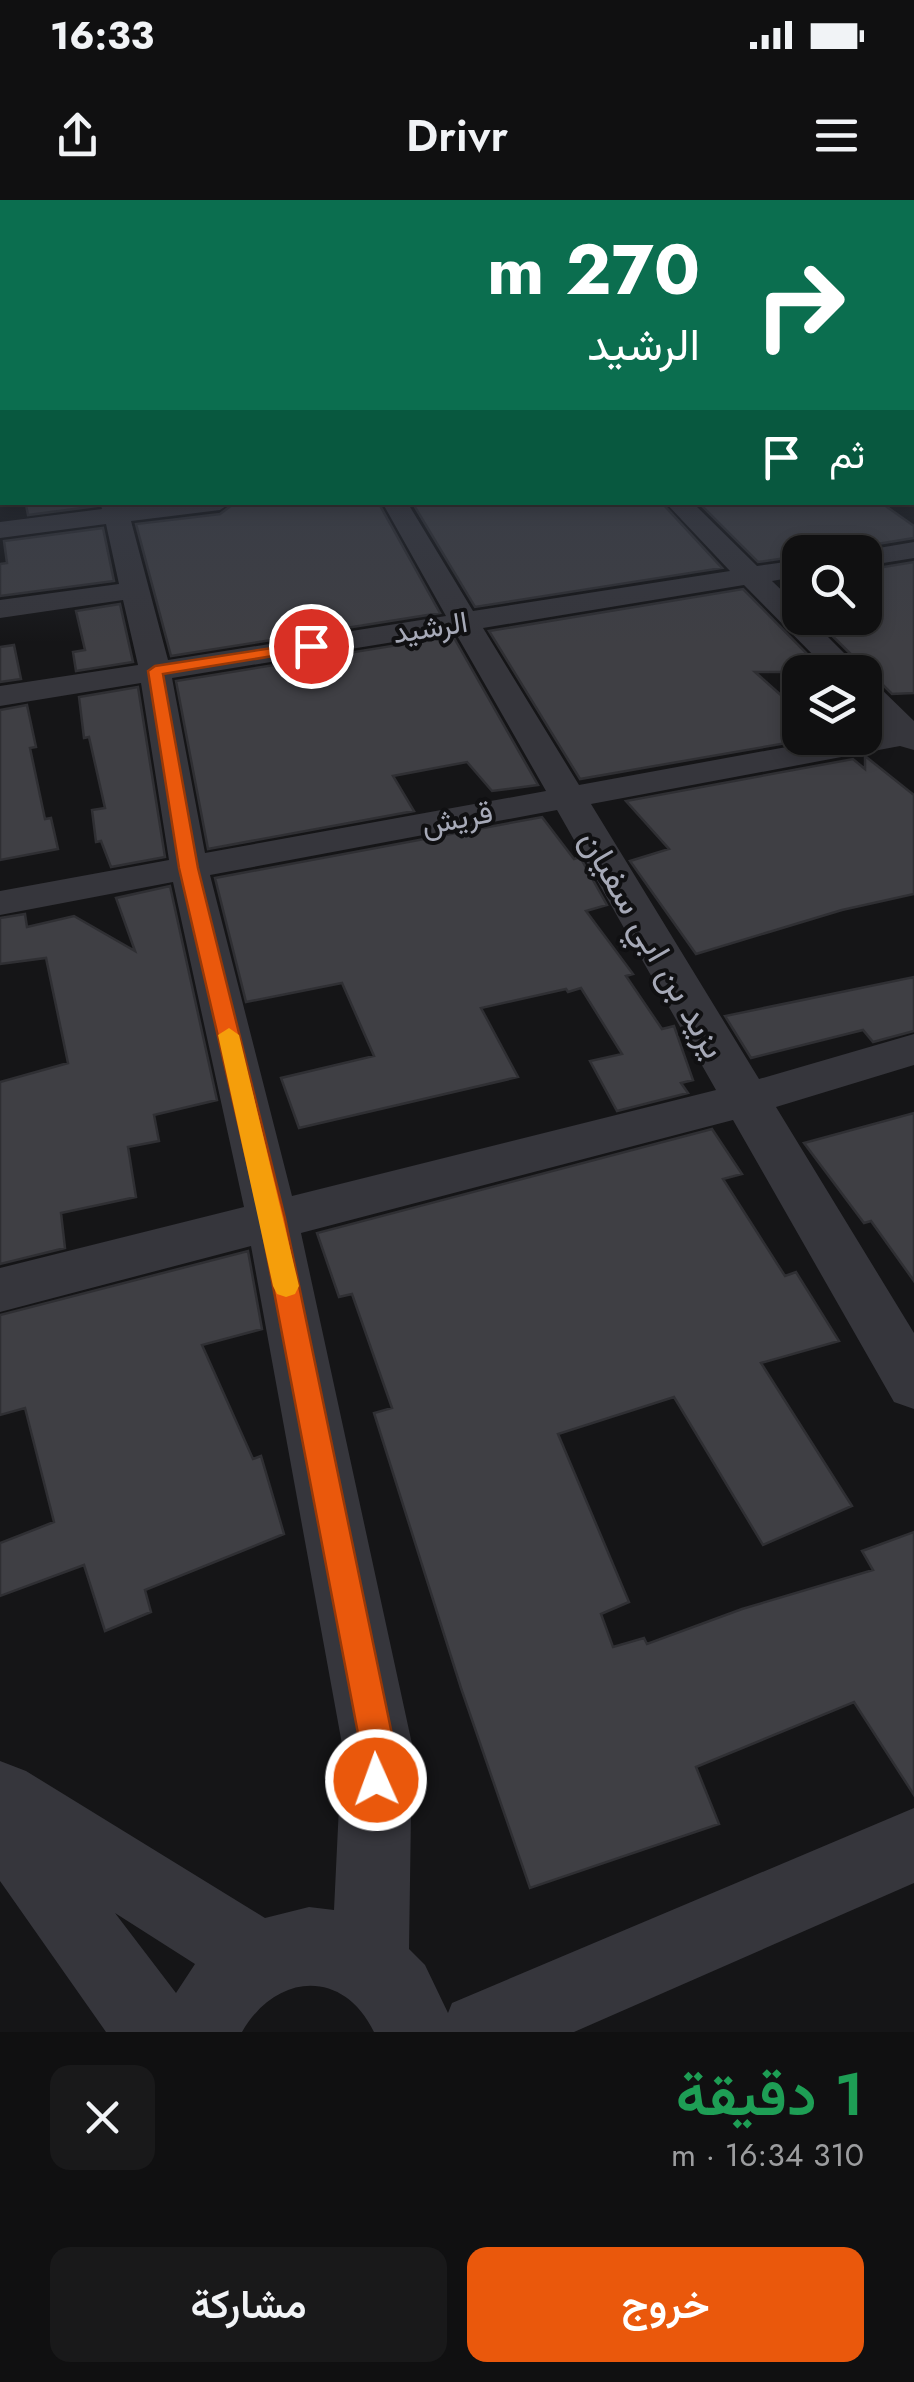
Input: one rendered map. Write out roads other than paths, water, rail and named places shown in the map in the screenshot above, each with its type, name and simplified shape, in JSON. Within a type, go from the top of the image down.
[{"type":"street","points":[[0,530],[115,509],[175,505]]},
{"type":"street","name":"يزيد بن ابي سفيان","points":[[396,505],[914,1384]]},
{"type":"street","points":[[680,505],[830,655]]},
{"type":"street","points":[[115,509],[155,671],[188,868],[272,1218],[377,1744],[370,1962]]},
{"type":"street","points":[[882,555],[914,550]]},
{"type":"street","name":"الرشيد","points":[[0,696],[782,571]]},
{"type":"street","points":[[0,609],[136,590]]},
{"type":"street","points":[[882,707],[912,736]]},
{"type":"street","name":"قريش","points":[[0,903],[912,736]]},
{"type":"street","points":[[0,1290],[744,1100],[914,1049]]},
{"type":"street","points":[[0,1797],[257,1958]]},
{"type":"street","points":[[0,1820],[156,2032]]},
{"type":"street","points":[[480,2032],[914,1845]]},
{"type":"street","points":[[198,2032],[210,2003],[257,1958],[315,1943],[370,1962],[405,2000],[416,2032]]}]
